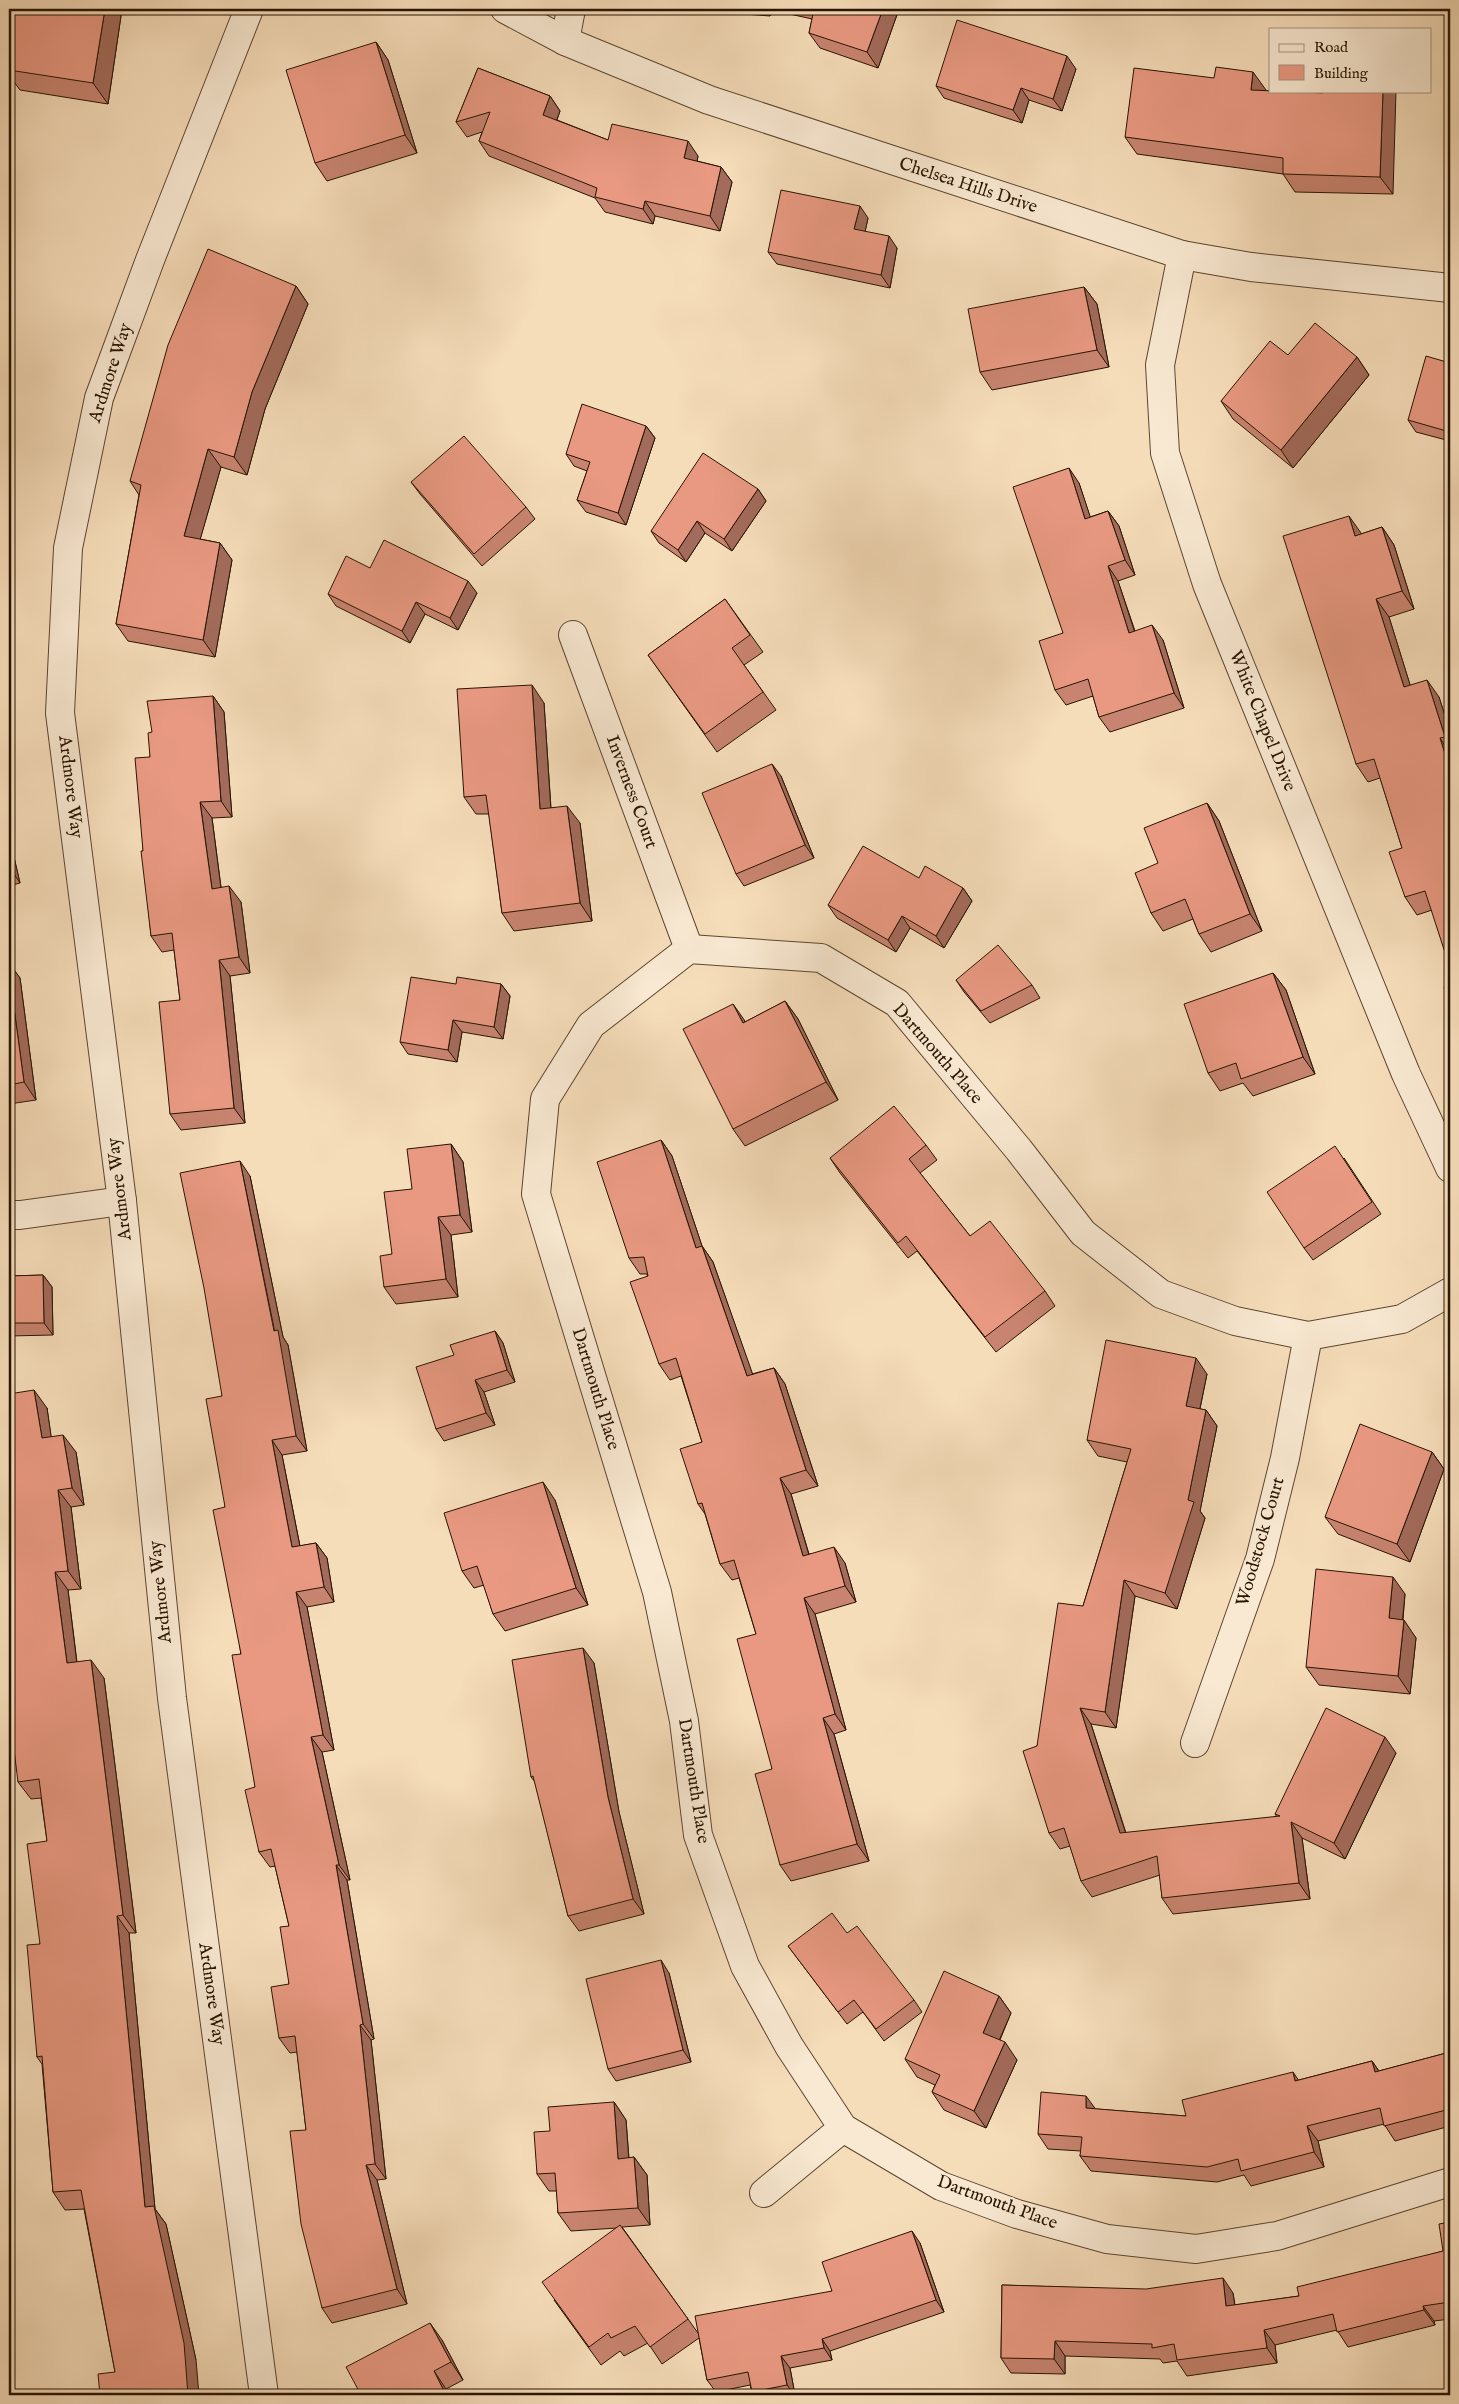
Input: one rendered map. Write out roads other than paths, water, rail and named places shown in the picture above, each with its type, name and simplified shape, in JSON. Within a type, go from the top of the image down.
[{"type":"street","name":"Ardmore Way","points":[[248,9],[150,260],[99,398],[68,548],[60,713],[122,1201],[172,1698],[264,2395]]},
{"type":"street","name":"Chelsea Hills Drive","points":[[506,9],[565,41],[709,100],[1182,255],[1252,266],[1450,288]]},
{"type":"street","points":[[565,41],[571,9]]},
{"type":"street","name":"White Chapel Drive","points":[[1182,255],[1160,365],[1166,453],[1206,584],[1403,1064],[1450,1168]]},
{"type":"street","name":"Inverness Court","points":[[573,635],[689,949]]},
{"type":"street","name":"Dartmouth Place","points":[[1450,1292],[1402,1319],[1308,1336],[1235,1321],[1161,1294],[1083,1233],[1019,1150],[897,1003],[821,958],[689,949],[591,1025],[545,1099],[536,1194],[657,1592],[684,1721],[698,1835],[745,1966],[789,2046],[842,2128],[940,2186],[1016,2214],[1107,2239],[1196,2250],[1277,2236],[1450,2182]]},
{"type":"street","points":[[9,1215],[122,1201]]},
{"type":"street","name":"Woodstock Court","points":[[1195,1743],[1260,1558],[1285,1458],[1308,1336]]},
{"type":"street","points":[[764,2193],[842,2128]]}]
